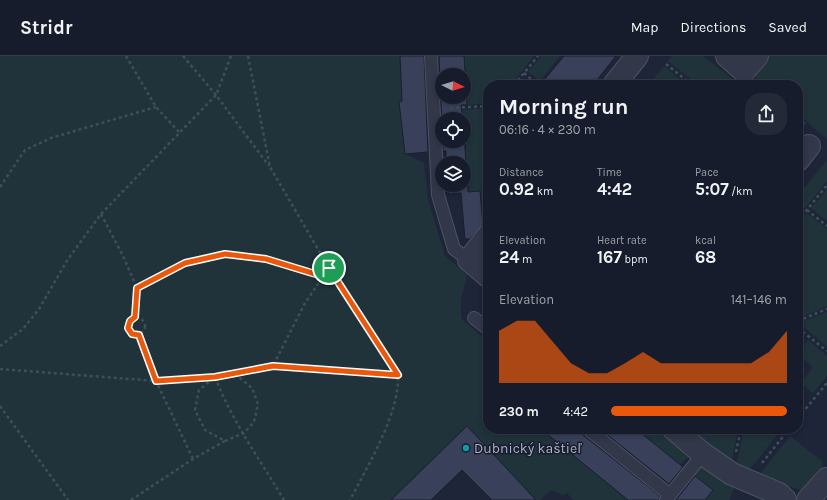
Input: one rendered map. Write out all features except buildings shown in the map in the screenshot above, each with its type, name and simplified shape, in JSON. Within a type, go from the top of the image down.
[{"type":"street","points":[[618,80],[637,56]]},
{"type":"street","points":[[727,56],[744,71],[757,56]]},
{"type":"street","points":[[483,242],[468,260],[483,272]]},
{"type":"street","points":[[680,434],[703,454],[732,474],[779,494],[785,500]]},
{"type":"street","points":[[808,500],[827,479]]},
{"type":"lane","points":[[431,56],[438,195],[454,249],[468,260]]},
{"type":"lane","points":[[474,318],[483,325]]},
{"type":"lane","points":[[594,434],[668,497],[703,454]]},
{"type":"path","points":[[126,56],[156,107],[179,132]]},
{"type":"path","points":[[183,56],[216,95],[270,167],[329,268],[398,375],[399,387],[395,403],[378,447],[350,500]]},
{"type":"path","points":[[0,346],[23,329],[39,309],[68,260],[101,214],[216,95],[231,56]]},
{"type":"path","points":[[248,56],[270,167]]},
{"type":"path","points":[[519,80],[538,56]]},
{"type":"path","points":[[666,64],[686,80]]},
{"type":"path","points":[[524,74],[532,80]]},
{"type":"path","points":[[449,108],[483,106]]},
{"type":"path","points":[[0,187],[25,150],[51,138],[156,107]]},
{"type":"path","points":[[803,215],[827,185]]},
{"type":"path","points":[[807,210],[827,226]]},
{"type":"path","points":[[101,214],[123,256],[137,288],[135,317]]},
{"type":"path","points":[[137,288],[185,263],[225,254],[266,259],[322,276]]},
{"type":"path","points":[[273,366],[304,303],[329,268]]},
{"type":"path","points":[[803,319],[827,309]]},
{"type":"path","points":[[135,317],[142,318],[146,324],[144,331],[139,335],[132,334],[128,328],[130,321],[135,317]]},
{"type":"path","points":[[803,332],[827,351]]},
{"type":"path","points":[[139,335],[156,381],[193,459]]},
{"type":"path","points":[[0,369],[156,381],[215,377],[273,366],[398,375]]},
{"type":"path","points":[[131,500],[193,459],[225,441],[244,433],[254,422],[258,404],[252,388],[235,374]]},
{"type":"path","points":[[215,377],[222,394],[284,500]]},
{"type":"path","points":[[215,377],[199,390],[195,410],[204,430],[225,441]]},
{"type":"path","points":[[803,413],[827,383]]},
{"type":"path","points":[[0,406],[68,500]]},
{"type":"path","points":[[757,469],[785,434]]},
{"type":"shaded area","points":[[0,56],[400,56],[402,101],[399,102],[405,154],[424,163],[428,199],[445,256],[467,275],[461,299],[461,318],[483,338],[483,434],[547,434],[628,500],[573,500],[567,493],[563,495],[551,490],[540,500],[536,500],[467,426],[391,500],[0,500]]},
{"type":"shaded area","points":[[464,56],[534,56],[515,80],[483,80],[483,103],[467,105],[471,104],[471,68],[465,68]]},
{"type":"shaded area","points":[[541,56],[560,56],[541,80],[528,72]]},
{"type":"shaded area","points":[[672,56],[703,56],[734,80],[692,80],[668,61]]},
{"type":"shaded area","points":[[765,56],[827,56],[827,139],[803,118],[803,80],[758,80],[756,78],[755,66]]},
{"type":"shaded area","points":[[664,66],[681,80],[653,80]]},
{"type":"shaded area","points":[[483,108],[483,238],[480,192],[471,192],[471,156],[466,156],[466,148],[471,148],[471,112],[462,112],[462,110]]},
{"type":"shaded area","points":[[827,160],[827,181],[803,211],[803,190]]},
{"type":"shaded area","points":[[827,189],[827,221],[811,208]]},
{"type":"shaded area","points":[[807,213],[827,229],[827,306],[803,317],[803,218]]},
{"type":"shaded area","points":[[827,312],[827,347],[803,326],[803,321]]},
{"type":"shaded area","points":[[808,340],[827,356],[827,376],[813,393],[803,385],[803,380],[813,367],[803,358],[803,347]]},
{"type":"shaded area","points":[[642,434],[666,434],[691,454],[680,465]]},
{"type":"shaded area","points":[[694,434],[737,434],[731,465]]},
{"type":"shaded area","points":[[743,434],[778,434],[746,474],[736,466]]},
{"type":"shaded area","points":[[790,436],[822,461],[823,466],[820,474],[805,491],[760,478],[760,474]]},
{"type":"shaded area","points":[[704,463],[735,487],[729,500],[705,500],[697,478],[692,475]]},
{"type":"place","name":"Dubnický kaštieľ","points":[[466,448]]},
{"type":"route","points":[[225,254],[266,259],[322,276],[329,268],[398,375],[273,366],[215,377],[156,381],[139,335],[132,334],[128,328],[130,321],[135,317],[137,288],[185,263],[225,254]]}]
